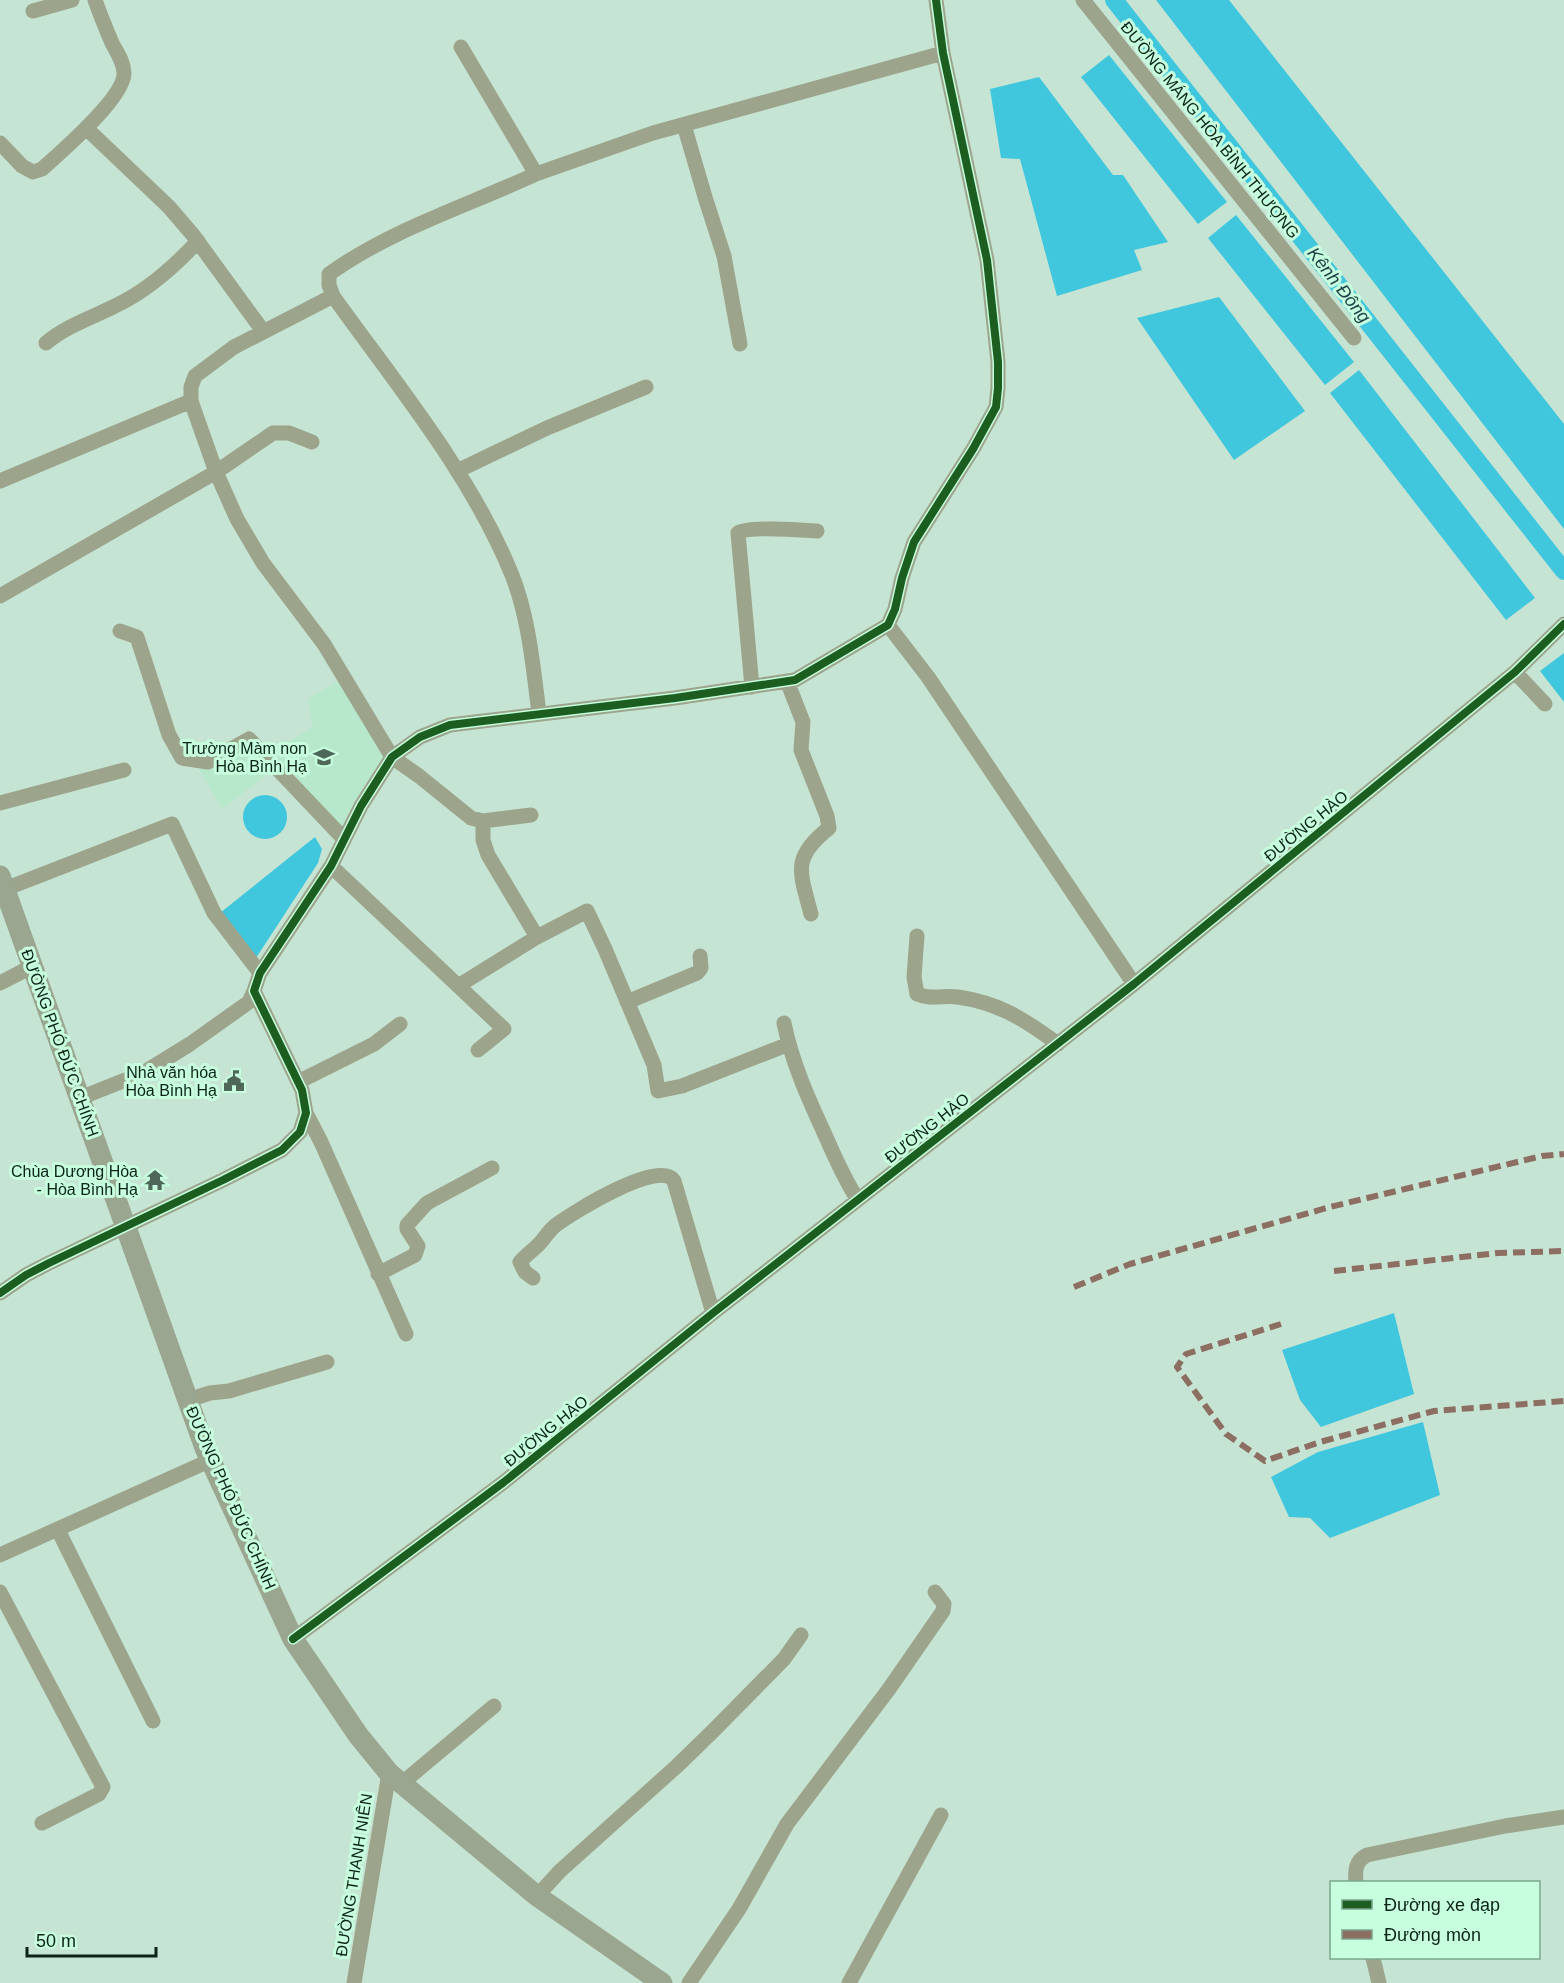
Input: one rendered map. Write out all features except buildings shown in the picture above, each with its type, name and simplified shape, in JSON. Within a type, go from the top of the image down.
[{"type":"main road","name":"ĐƯỜNG PHÓ ĐỨC CHÍNH","points":[[2,883],[188,1400],[212,1460],[294,1639],[358,1735],[395,1779],[537,1896],[662,1983]]},
{"type":"street","points":[[33,11],[72,0]]},
{"type":"street","points":[[0,143],[22,166],[33,172],[42,169],[87,128],[122,85],[124,75],[122,60],[113,45],[95,0]]},
{"type":"street","points":[[80,1098],[143,1073],[249,1002],[260,973],[331,866],[361,806],[392,757],[420,737],[450,725],[795,680],[888,625],[895,609],[914,542],[973,449],[996,407],[998,388],[998,362],[987,260],[944,53],[936,0]]},
{"type":"street","name":"ĐƯỜNG MÁNG HÒA BÌNH THƯỢNG","points":[[1083,0],[1354,338]]},
{"type":"street","points":[[461,47],[536,174]]},
{"type":"street","points":[[539,713],[527,630],[512,577],[484,515],[458,471],[333,296],[329,285],[329,274],[352,258],[393,236],[536,174],[684,125],[944,53]]},
{"type":"street","points":[[684,125],[724,256],[740,344]]},
{"type":"street","points":[[87,128],[169,207],[198,241],[262,331]]},
{"type":"street","points":[[46,343],[58,332],[130,297],[174,267],[198,241]]},
{"type":"street","points":[[333,296],[234,347],[195,376],[191,387],[191,401],[216,472],[237,519],[263,563],[324,644],[392,757],[471,818],[483,821],[531,815]]},
{"type":"street","points":[[458,471],[547,428],[646,387]]},
{"type":"street","points":[[0,481],[191,401]]},
{"type":"street","points":[[0,596],[216,472],[273,434],[289,433],[312,442]]},
{"type":"street","points":[[752,687],[738,533],[742,530],[817,531]]},
{"type":"street","name":"ĐƯỜNG HÀO","points":[[294,1639],[504,1482],[857,1199],[1134,984],[1515,672],[1564,624]]},
{"type":"street","points":[[888,625],[928,677],[1134,984]]},
{"type":"street","points":[[120,631],[137,637],[169,735],[182,758],[208,762],[249,739],[344,839]]},
{"type":"street","points":[[1515,672],[1545,704]]},
{"type":"street","points":[[787,681],[803,722],[801,750],[830,828],[805,850],[801,866],[811,914]]},
{"type":"street","points":[[0,803],[124,770]]},
{"type":"street","points":[[483,821],[483,840],[488,855],[537,937]]},
{"type":"street","points":[[2,883],[172,824],[214,913],[260,973]]},
{"type":"street","points":[[331,866],[504,1029],[478,1050]]},
{"type":"street","points":[[458,986],[537,937],[587,911],[654,1065],[658,1091],[682,1086],[789,1044]]},
{"type":"street","points":[[917,936],[914,977],[917,994],[961,997],[998,1006],[1021,1018],[1058,1044]]},
{"type":"street","points":[[627,1002],[697,973],[701,968],[700,956]]},
{"type":"street","points":[[0,983],[33,966]]},
{"type":"street","points":[[254,991],[302,1090],[306,1113],[406,1334]]},
{"type":"street","points":[[784,1023],[805,1090],[844,1178],[857,1199]]},
{"type":"street","points":[[298,1082],[374,1044],[399,1024]]},
{"type":"street","points":[[0,1293],[37,1269],[282,1150],[300,1132],[306,1113]]},
{"type":"street","points":[[378,1274],[415,1255],[418,1246],[407,1229],[407,1225],[422,1208],[439,1196],[492,1168]]},
{"type":"street","points":[[533,1278],[525,1272],[520,1262],[556,1226],[623,1186],[646,1178],[667,1175],[674,1181],[713,1313]]},
{"type":"street","points":[[188,1400],[210,1393],[229,1391],[327,1362]]},
{"type":"street","points":[[0,1555],[212,1460]]},
{"type":"street","points":[[58,1530],[153,1721]]},
{"type":"street","points":[[0,1592],[103,1787],[99,1794],[42,1823]]},
{"type":"street","points":[[689,1983],[739,1909],[788,1824],[944,1611],[944,1604],[935,1592]]},
{"type":"street","points":[[537,1896],[560,1871],[714,1730],[784,1659],[801,1635]]},
{"type":"street","points":[[395,1779],[494,1706]]},
{"type":"street","name":"ĐƯỜNG THANH NIÊN","points":[[354,1983],[395,1779]]},
{"type":"street","points":[[849,1983],[941,1815]]},
{"type":"street","points":[[1356,1881],[1357,1864],[1362,1857],[1367,1855],[1505,1826],[1564,1817]]},
{"type":"street","points":[[1373,1959],[1379,1983]]},
{"type":"shaded area","name":"Trường Màm non Hòa Bình Hạ","points":[[342,679],[386,756],[346,833],[278,766],[222,809],[199,769],[247,745],[261,759],[313,727],[308,699]]},
{"type":"water","points":[[1156,0],[1229,0],[1564,424],[1564,529]]},
{"type":"water","points":[[1109,55],[1227,202],[1198,224],[1081,77]]},
{"type":"water","points":[[1039,77],[1113,175],[1123,175],[1168,242],[1134,250],[1142,270],[1057,296],[1020,159],[1001,158],[990,89]]},
{"type":"water","points":[[1236,215],[1354,362],[1325,385],[1208,238]]},
{"type":"water","points":[[1219,297],[1305,411],[1234,460],[1137,318]]},
{"type":"water","points":[[1359,370],[1535,598],[1506,620],[1330,393]]},
{"type":"water","points":[[1564,653],[1564,702],[1540,671]]},
{"type":"water","points":[[265,795],[281,801],[287,817],[281,833],[265,839],[249,833],[243,817],[249,801]]},
{"type":"water","points":[[315,837],[322,849],[318,863],[256,958],[220,913]]},
{"type":"water","points":[[1394,1313],[1414,1394],[1321,1427],[1300,1400],[1282,1350]]},
{"type":"water","points":[[1423,1422],[1440,1495],[1330,1538],[1310,1518],[1289,1517],[1271,1477],[1318,1452]]},
{"type":"waterway","name":"Kênh Đông","points":[[1114,0],[1564,571]]},
{"type":"marked path","points":[[1074,1287],[1130,1264],[1330,1207],[1542,1156],[1564,1154]]},
{"type":"marked path","points":[[1334,1271],[1498,1253],[1564,1251]]},
{"type":"marked path","points":[[1281,1324],[1186,1354],[1177,1367],[1226,1434],[1265,1461],[1320,1442],[1434,1411],[1564,1401]]},
{"type":"cycle path","points":[[0,1293],[49,1263],[282,1150],[300,1132],[306,1113],[302,1090],[254,991],[260,973],[331,866],[361,806],[392,757],[420,737],[450,725],[675,698],[795,680],[888,625],[895,609],[914,542],[973,449],[996,407],[998,388],[998,362],[987,260],[943,53],[936,0]]},
{"type":"cycle path","points":[[293,1639],[504,1482],[713,1313],[1134,984],[1515,672],[1564,624]]},
{"type":"place","name":"Trường Màm non Hòa Bình Hạ","points":[[324,757]]},
{"type":"place","name":"Nhà văn hóa Hòa Bình Hạ","points":[[234,1081]]},
{"type":"place","name":"Chùa Dương Hòa - Hòa Bình Hạ","points":[[155,1180]]}]
